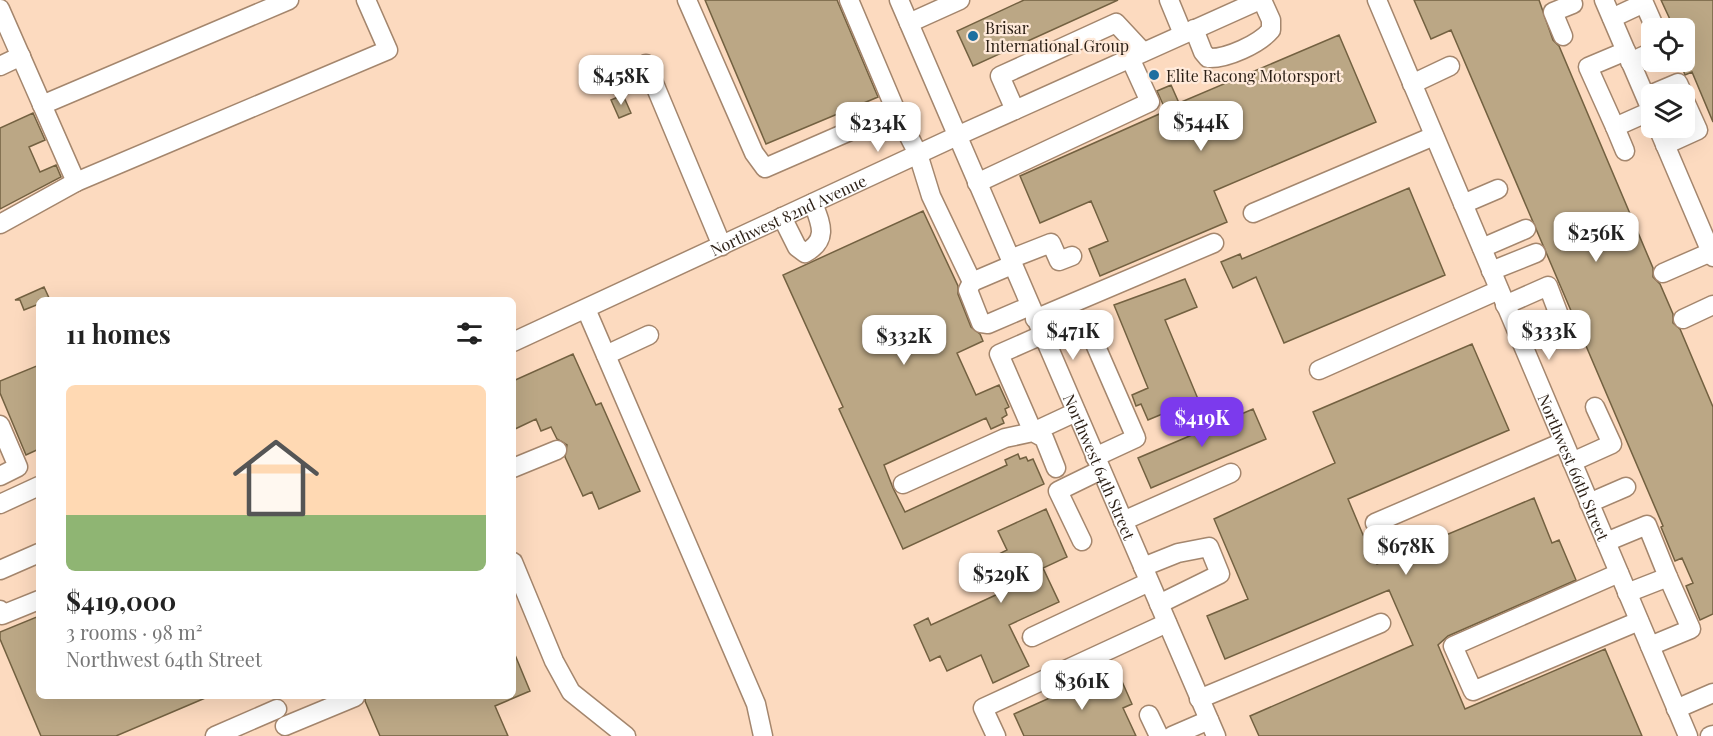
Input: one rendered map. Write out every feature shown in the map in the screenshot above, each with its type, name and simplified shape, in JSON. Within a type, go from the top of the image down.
[{"type":"street","points":[[42,105],[290,0]]},
{"type":"street","points":[[0,224],[76,182],[388,50],[366,0]]},
{"type":"street","points":[[687,0],[754,153],[765,168],[896,111]]},
{"type":"street","points":[[849,0],[896,111],[918,154],[931,196],[972,282]]},
{"type":"street","name":"Northwest 64th Street","points":[[899,0],[1212,728]]},
{"type":"street","points":[[909,23],[960,0]]},
{"type":"street","points":[[1169,0],[1203,52],[1208,58],[1218,59],[1265,37],[1271,30],[1271,20],[1261,0]]},
{"type":"street","name":"Northwest 82nd Avenue","points":[[516,341],[957,136],[1188,32],[1223,8],[1261,0]]},
{"type":"street","name":"Northwest 66th Street","points":[[1377,0],[1650,646],[1676,709],[1684,735]]},
{"type":"street","points":[[1604,0],[1641,84]]},
{"type":"street","points":[[1563,36],[1553,12],[1576,1]]},
{"type":"street","points":[[1612,18],[1644,3],[1651,18]]},
{"type":"street","points":[[0,9],[76,182]]},
{"type":"street","points":[[977,183],[1150,102],[1137,55],[1116,23],[1000,76],[1015,110]]},
{"type":"street","points":[[1625,151],[1588,68],[1641,54]]},
{"type":"street","points":[[0,66],[21,56]]},
{"type":"street","points":[[646,64],[722,246]]},
{"type":"street","points":[[1412,84],[1450,66]]},
{"type":"street","points":[[1615,127],[1641,108]]},
{"type":"street","points":[[1253,213],[1434,136]]},
{"type":"street","points":[[1662,138],[1706,221],[1712,255],[1663,273]]},
{"type":"street","points":[[1665,145],[1680,138]]},
{"type":"street","points":[[1463,204],[1498,189]]},
{"type":"street","points":[[782,217],[797,247],[805,253],[821,239],[824,230],[813,203]]},
{"type":"street","points":[[1482,249],[1526,229]]},
{"type":"street","points":[[1072,256],[1059,261],[1051,243],[972,282],[968,290],[981,324],[1036,320],[1214,243]]},
{"type":"street","points":[[1491,271],[1536,253]]},
{"type":"street","points":[[1320,370],[1502,298],[1548,286],[1559,315],[1518,334]]},
{"type":"street","points":[[1683,319],[1713,305]]},
{"type":"street","points":[[586,309],[756,704],[763,736]]},
{"type":"street","points":[[1036,320],[999,354],[1033,432],[1044,438],[1056,468]]},
{"type":"street","points":[[606,355],[649,334]]},
{"type":"street","points":[[1082,541],[1058,491],[1136,438],[1095,344]]},
{"type":"street","points":[[1572,462],[1612,444],[1595,407]]},
{"type":"street","points":[[903,484],[1005,438],[1033,432],[1076,412]]},
{"type":"street","points":[[0,425],[18,468],[0,476]]},
{"type":"street","points":[[1375,523],[1563,442]]},
{"type":"street","points":[[516,467],[557,450]]},
{"type":"street","points":[[1122,520],[1231,473]]},
{"type":"street","points":[[0,504],[36,487]]},
{"type":"street","points":[[1589,503],[1626,487]]},
{"type":"street","points":[[1606,542],[1647,525],[1691,629],[1650,646]]},
{"type":"street","points":[[1032,636],[1146,575],[1178,553],[1209,546],[1220,574],[1159,604]]},
{"type":"street","points":[[0,570],[36,554]]},
{"type":"street","points":[[516,569],[554,661],[570,692],[626,736]]},
{"type":"street","points":[[1619,573],[1453,646],[1473,691],[1639,621]]},
{"type":"street","points":[[1627,593],[1668,577]]},
{"type":"street","points":[[0,610],[2,615],[36,601]]},
{"type":"street","points":[[996,736],[983,708],[1167,623]]},
{"type":"street","points":[[1199,699],[1381,623]]},
{"type":"street","points":[[1676,709],[1713,693]]},
{"type":"street","points":[[215,736],[275,702],[287,731],[351,699]]},
{"type":"street","points":[[1149,715],[1159,736]]},
{"type":"street","points":[[1172,736],[1212,728]]},
{"type":"building","points":[[705,0],[837,0],[878,97],[766,144]]},
{"type":"building","points":[[1024,0],[1118,0],[973,66],[957,31]]},
{"type":"building","points":[[1414,0],[1539,0],[1553,40],[1559,46],[1653,268],[1653,277],[1660,284],[1673,314],[1673,323],[1680,329],[1713,407],[1713,614],[1700,620],[1686,586],[1693,583],[1682,558],[1675,561],[1661,527],[1663,526],[1451,30],[1431,39]]},
{"type":"building","points":[[1661,0],[1713,0],[1713,122],[1692,72],[1695,72],[1695,18],[1669,18]]},
{"type":"building","points":[[1339,35],[1376,122],[1214,191],[1227,222],[1100,276],[1089,249],[1108,241],[1091,201],[1040,223],[1020,176],[1166,111],[1157,91],[1171,85],[1179,103]]},
{"type":"building","points":[[623,95],[631,113],[619,118],[611,100]]},
{"type":"building","points":[[33,113],[45,140],[29,147],[40,172],[56,165],[61,177],[0,209],[0,128]]},
{"type":"building","points":[[1409,188],[1445,275],[1284,343],[1256,277],[1233,288],[1221,262],[1240,254],[1242,259]]},
{"type":"building","points":[[923,211],[958,286],[958,294],[971,327],[980,334],[983,341],[957,353],[976,395],[999,385],[1009,407],[1005,409],[1007,415],[1002,418],[1004,423],[991,429],[986,418],[884,465],[893,488],[905,512],[1007,465],[1005,460],[1018,454],[1020,459],[1026,457],[1028,461],[1033,459],[1044,484],[903,549],[839,409],[843,407],[783,275]]},
{"type":"building","points":[[1185,279],[1197,307],[1165,320],[1198,399],[1148,420],[1141,404],[1136,406],[1132,395],[1148,388],[1114,305]]},
{"type":"building","points":[[44,287],[49,297],[36,297],[36,305],[24,310],[20,300],[15,300]]},
{"type":"building","points":[[1472,344],[1509,430],[1348,499],[1366,542],[1377,564],[1534,498],[1552,543],[1559,540],[1576,580],[1448,636],[1438,645],[1465,709],[1605,649],[1642,736],[1259,736],[1250,716],[1413,645],[1389,590],[1225,659],[1207,616],[1248,599],[1214,519],[1335,463],[1313,412]]},
{"type":"building","points":[[573,354],[596,405],[601,403],[640,491],[599,509],[592,492],[583,496],[565,457],[567,445],[557,439],[551,427],[541,431],[536,419],[516,429],[516,380]]},
{"type":"building","points":[[36,366],[36,450],[26,455],[0,393],[0,381]]},
{"type":"building","points":[[1253,409],[1266,439],[1151,488],[1138,458]]},
{"type":"building","points":[[1046,509],[1067,557],[1043,568],[1059,602],[1009,625],[1029,666],[993,683],[981,655],[947,671],[940,656],[930,661],[914,625],[928,618],[931,625],[1013,587],[1005,566],[998,569],[993,557],[1007,550],[998,531]]},
{"type":"building","points":[[36,617],[36,699],[203,699],[116,736],[41,736],[0,639],[0,632]]},
{"type":"building","points":[[516,657],[530,691],[516,697]]},
{"type":"building","points":[[1116,668],[1132,704],[1123,708],[1136,736],[1024,736],[1014,714]]},
{"type":"building","points":[[365,699],[511,699],[495,706],[508,736],[380,736]]},
{"type":"place","name":"Brisar International Group","points":[[973,36]]},
{"type":"place","name":"Elite Racong Motorsport","points":[[1154,75]]}]
